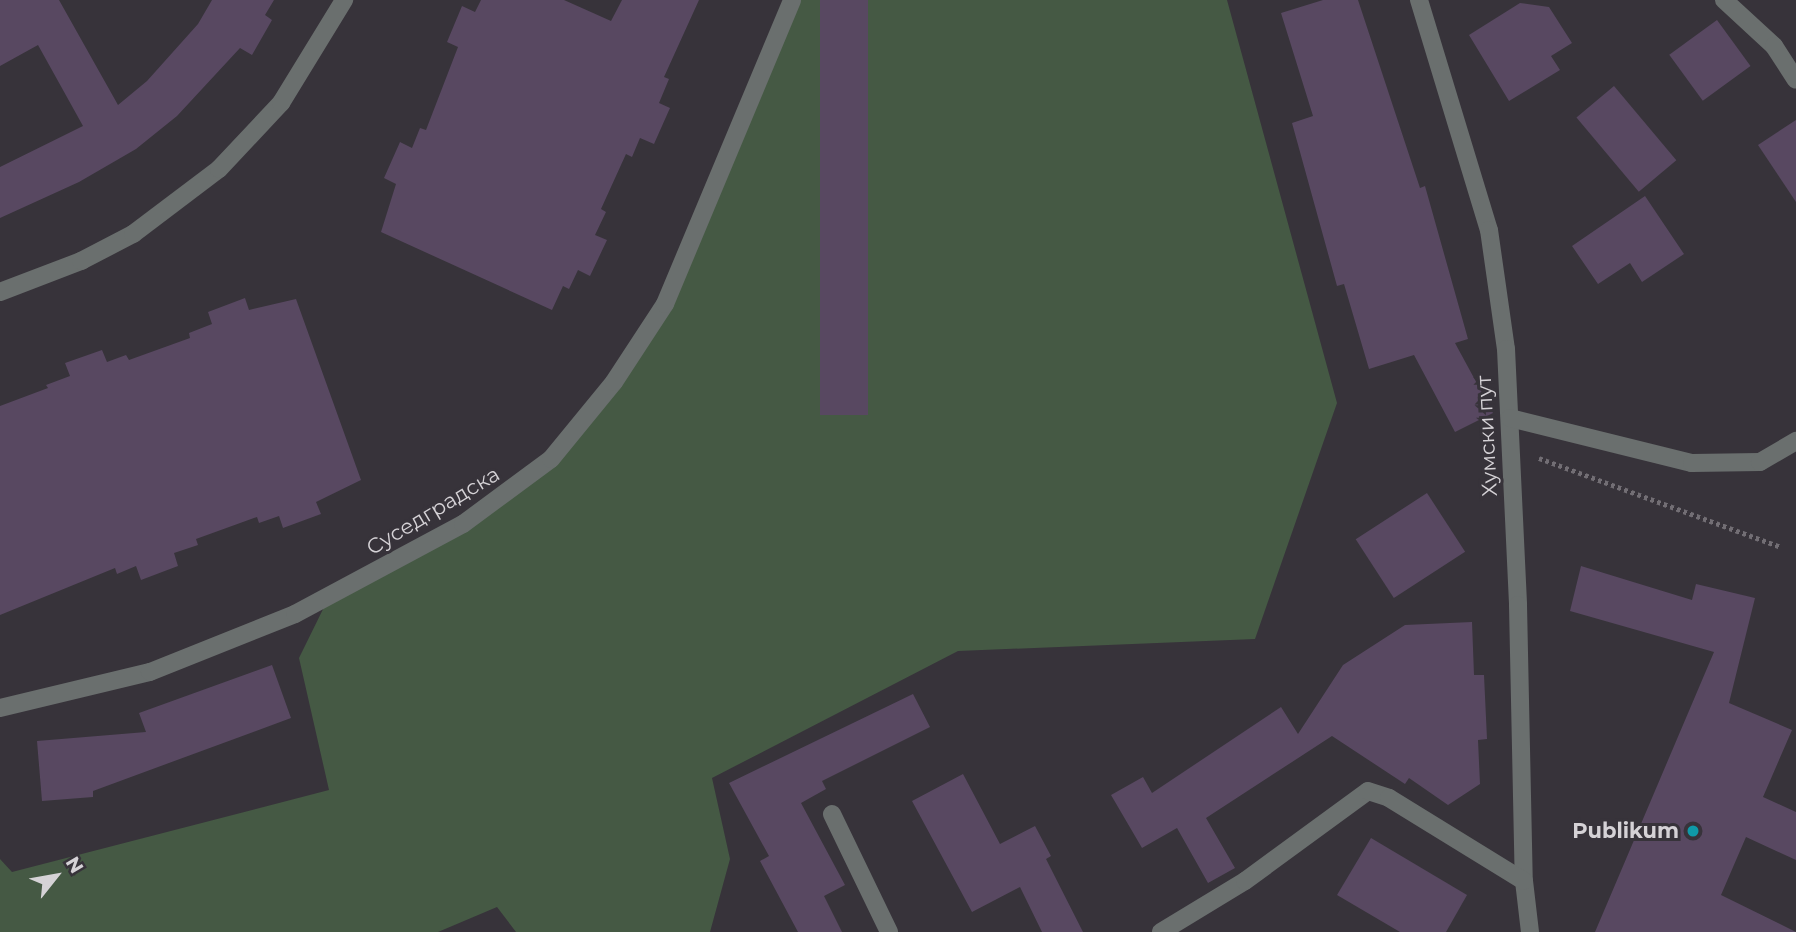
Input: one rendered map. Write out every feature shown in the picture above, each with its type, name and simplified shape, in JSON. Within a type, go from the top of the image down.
[{"type":"street","points":[[0,292],[81,261],[133,234],[219,169],[281,103],[344,0]]},
{"type":"street","name":"Суседградска","points":[[0,708],[150,672],[295,614],[463,524],[551,459],[614,382],[665,304],[792,0]]},
{"type":"street","name":"Хумски пут","points":[[1419,0],[1489,230],[1510,418],[1524,881],[1530,932]]},
{"type":"street","points":[[1724,0],[1774,46],[1796,80]]},
{"type":"street","points":[[1510,418],[1692,463],[1760,462],[1796,441]]},
{"type":"street","points":[[1161,932],[1237,887],[1368,791],[1389,798],[1524,881]]},
{"type":"street","points":[[832,814],[889,932]]},
{"type":"path","points":[[1510,447],[1781,547]]},
{"type":"green space","points":[[792,0],[1227,0],[1337,403],[1255,639],[958,651],[712,778],[730,859],[710,932],[516,932],[497,907],[438,932],[0,932],[0,859],[12,872],[329,790],[299,658],[329,597],[551,459],[665,304]]},
{"type":"building","points":[[0,0],[59,0],[118,105],[147,81],[198,24],[212,0],[274,0],[265,15],[272,20],[252,55],[240,48],[177,116],[136,149],[79,182],[0,218],[0,167],[83,126],[38,45],[0,66]]},
{"type":"building","points":[[481,0],[564,0],[611,21],[622,0],[699,0],[664,77],[669,79],[659,103],[670,108],[654,144],[640,138],[632,157],[626,154],[601,209],[606,212],[595,235],[607,240],[590,276],[578,270],[569,289],[563,286],[552,310],[381,232],[396,184],[384,178],[400,142],[412,148],[420,128],[426,130],[458,47],[447,42],[462,6],[475,12]]},
{"type":"building","points":[[820,0],[868,0],[868,415],[820,415]]},
{"type":"building","points":[[1323,0],[1358,0],[1420,188],[1425,186],[1468,339],[1455,343],[1493,413],[1455,432],[1414,355],[1369,369],[1344,284],[1337,286],[1292,123],[1313,116],[1281,13]]},
{"type":"building","points":[[1520,3],[1549,7],[1572,43],[1551,56],[1560,70],[1509,101],[1469,35]]},
{"type":"building","points":[[1717,20],[1751,66],[1703,101],[1669,55]]},
{"type":"building","points":[[1614,86],[1676,160],[1639,192],[1576,117]]},
{"type":"building","points":[[1796,120],[1796,202],[1758,145]]},
{"type":"building","points":[[1645,196],[1684,254],[1642,282],[1630,263],[1598,284],[1572,246]]},
{"type":"building","points":[[245,298],[249,310],[296,299],[361,480],[316,502],[321,514],[283,528],[279,516],[259,523],[257,517],[196,539],[198,545],[174,553],[178,566],[141,580],[136,566],[117,574],[115,568],[0,615],[0,406],[48,388],[46,385],[70,376],[65,363],[102,350],[107,362],[126,355],[129,360],[190,338],[189,333],[212,324],[208,312]]},
{"type":"building","points":[[1427,493],[1465,552],[1394,598],[1356,539]]},
{"type":"building","name":"Publikum","points":[[1581,566],[1692,600],[1696,584],[1755,598],[1729,703],[1792,730],[1763,797],[1796,812],[1796,860],[1746,837],[1721,895],[1796,932],[1595,932],[1714,652],[1570,611]]},
{"type":"building","points":[[1472,622],[1474,675],[1484,675],[1487,739],[1478,740],[1480,784],[1448,805],[1409,778],[1405,784],[1332,736],[1206,818],[1235,868],[1208,883],[1177,828],[1142,848],[1111,795],[1143,777],[1152,793],[1281,707],[1298,734],[1343,665],[1405,625]]},
{"type":"building","points":[[272,665],[291,718],[93,791],[93,797],[42,801],[37,741],[146,732],[139,713]]},
{"type":"building","points":[[913,694],[930,727],[822,781],[826,789],[801,803],[845,885],[824,896],[842,932],[798,932],[760,861],[769,856],[729,783]]},
{"type":"building","points":[[963,774],[1000,844],[1035,826],[1051,856],[1046,859],[1083,932],[1042,932],[1020,887],[972,912],[912,801]]},
{"type":"building","points":[[1371,838],[1467,895],[1446,932],[1400,932],[1337,895]]},
{"type":"place","name":"Publikum","points":[[1693,831]]}]
